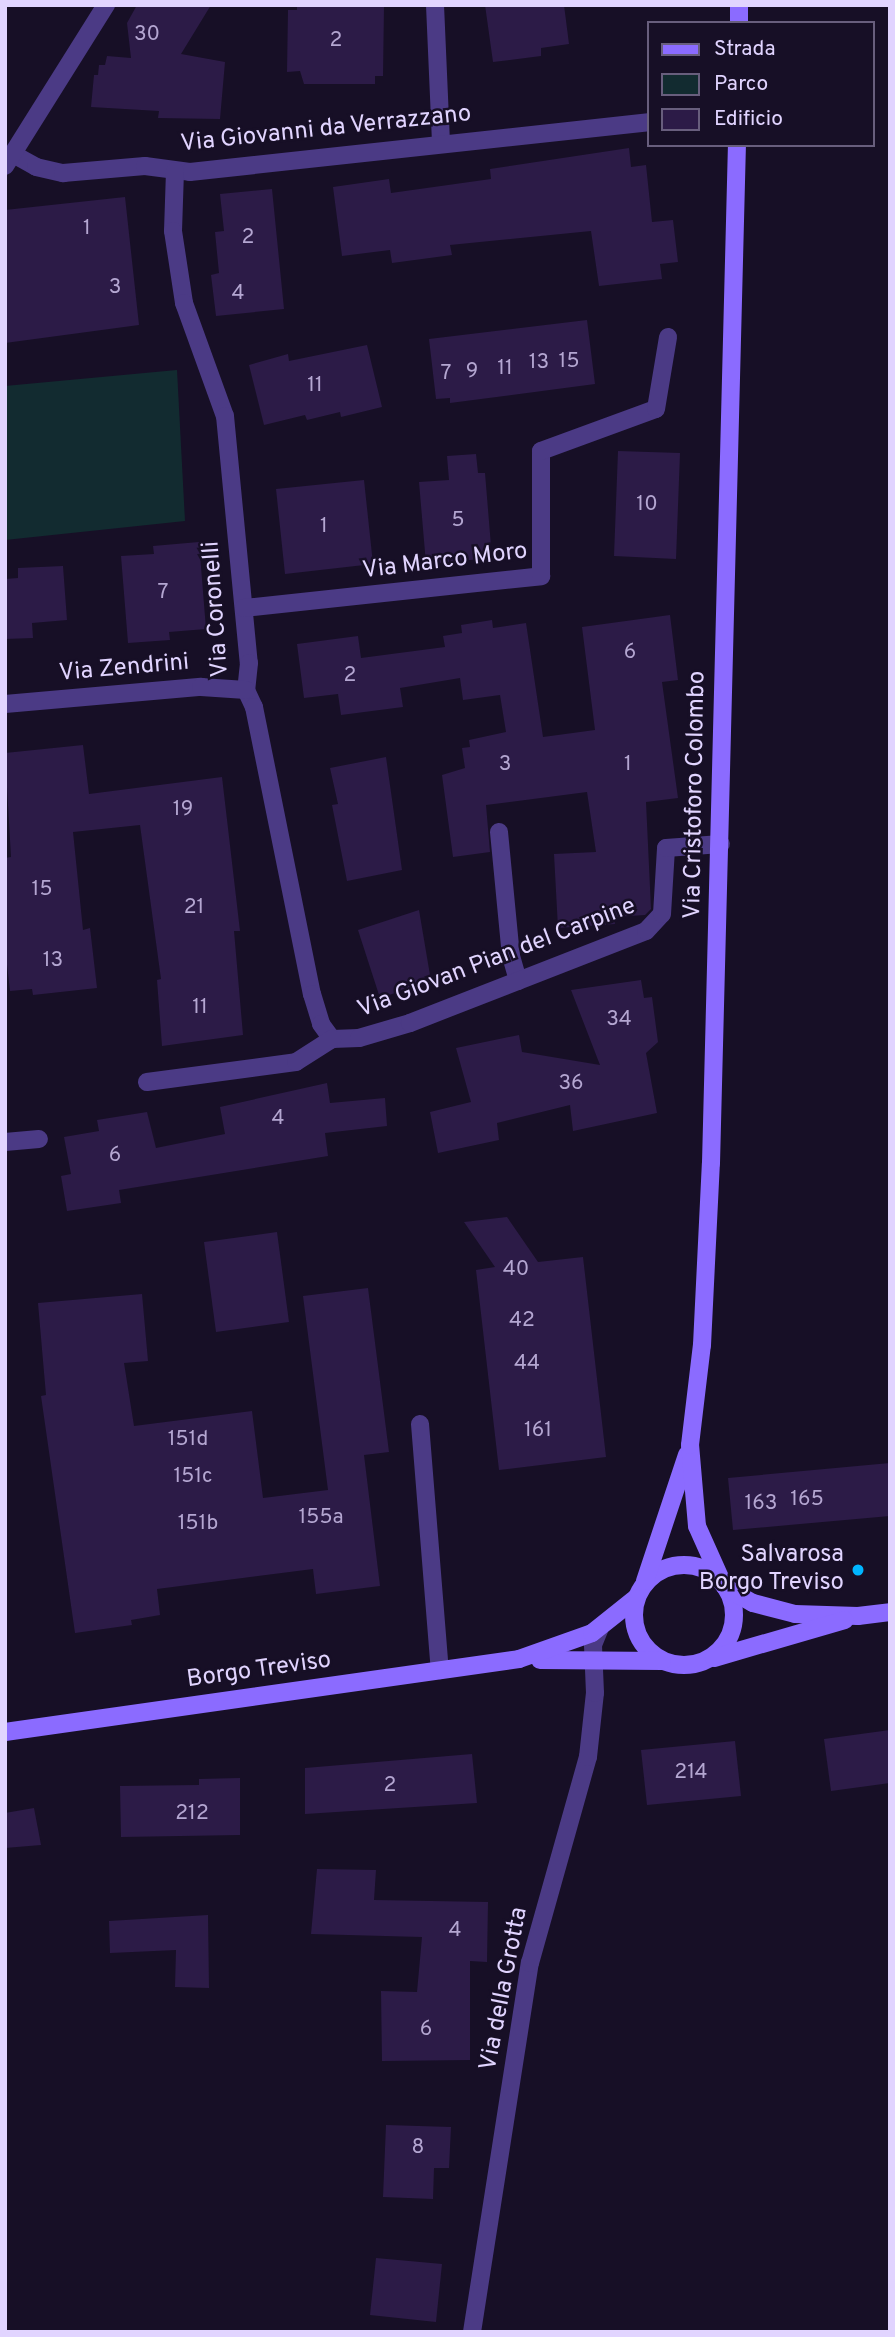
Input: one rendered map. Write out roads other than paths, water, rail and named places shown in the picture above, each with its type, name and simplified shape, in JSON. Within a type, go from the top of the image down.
[{"type":"street","points":[[9,160],[106,5]]},
{"type":"street","points":[[435,5],[441,143]]},
{"type":"street","name":"Via Giovanni da Verrazzano","points":[[9,160],[63,173],[145,166],[175,171],[646,122]]},
{"type":"street","name":"Via Cristoforo Colombo","points":[[724,1585],[697,1526],[690,1445],[707,1251],[721,844],[737,147]]},
{"type":"street","name":"Via Coronelli","points":[[175,171],[173,231],[179,276],[192,331],[225,416],[249,663],[246,690],[254,707],[312,994],[321,1024],[332,1039]]},
{"type":"street","name":"Via Marco Moro","points":[[244,608],[541,576],[541,450],[656,409],[668,337]]},
{"type":"street","name":"Via Zendrini","points":[[5,704],[201,687],[246,690]]},
{"type":"street","points":[[499,832],[512,956],[518,981]]},
{"type":"street","name":"Via Giovan Pian del Carpine","points":[[146,1082],[296,1062],[332,1039],[379,1034],[653,928],[662,914],[666,848],[721,844]]},
{"type":"street","points":[[5,1142],[39,1139]]},
{"type":"street","points":[[420,1424],[440,1670]]},
{"type":"street","name":"Via Cristoforo Colombo","points":[[639,1592],[690,1445]]},
{"type":"street","points":[[858,1616],[770,1609],[724,1585],[702,1568],[685,1564],[668,1567],[639,1592],[638,1634],[651,1652],[674,1663],[704,1661],[858,1616],[890,1612]]},
{"type":"street","points":[[704,1661],[716,1655],[732,1633],[735,1610],[724,1585]]},
{"type":"street","name":"Borgo Treviso","points":[[5,1732],[519,1659],[553,1651],[600,1628],[639,1592]]},
{"type":"street","name":"Via della Grotta","points":[[472,2332],[530,1963],[588,1757],[595,1693],[593,1645],[600,1628]]},
{"type":"street","name":"Borgo Treviso","points":[[519,1659],[674,1663]]},
{"type":"place","name":"Salvarosa Borgo Treviso","points":[[858,1570]]}]
